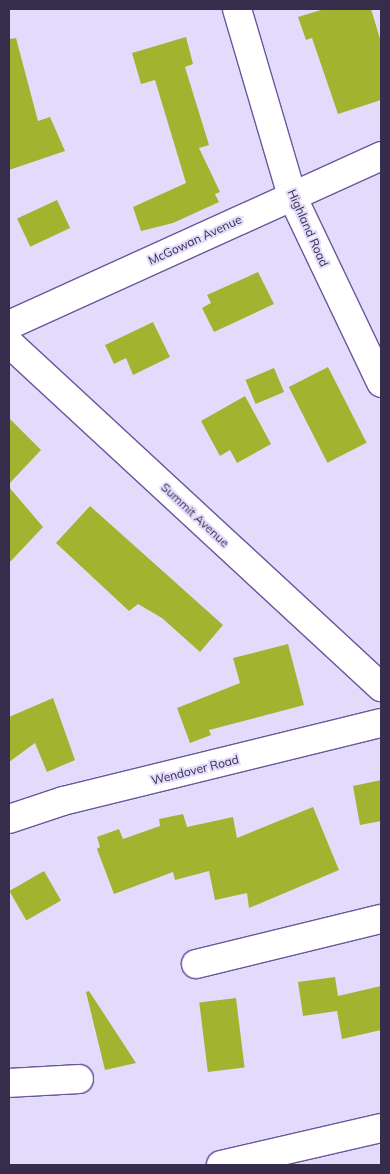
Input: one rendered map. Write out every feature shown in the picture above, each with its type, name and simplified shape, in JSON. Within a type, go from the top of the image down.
[{"type":"street","name":"Highland Road","points":[[237,9],[292,196],[381,383]]},
{"type":"street","name":"McGowan Avenue","points":[[9,325],[381,156]]},
{"type":"street","name":"Summit Avenue","points":[[9,343],[381,687]]},
{"type":"street","name":"Wendover Road","points":[[9,819],[63,802],[381,723]]},
{"type":"street","points":[[196,964],[381,919]]},
{"type":"street","points":[[9,1083],[79,1080]]},
{"type":"street","points":[[221,1165],[299,1156],[381,1128]]},
{"type":"building","points":[[324,9],[371,9],[381,42],[381,100],[338,114],[312,38],[306,40],[298,17]]},
{"type":"building","points":[[186,37],[193,64],[185,67],[209,145],[199,148],[220,192],[215,194],[219,202],[173,223],[141,231],[133,207],[186,183],[155,80],[141,84],[132,53]]},
{"type":"building","points":[[16,38],[38,121],[50,117],[65,151],[9,170],[9,39]]},
{"type":"building","points":[[57,200],[70,228],[30,247],[17,219]]},
{"type":"building","points":[[258,272],[274,304],[214,332],[202,308],[211,303],[207,295]]},
{"type":"building","points":[[153,322],[170,357],[133,375],[126,358],[114,364],[105,345]]},
{"type":"building","points":[[328,367],[367,443],[327,463],[289,387]]},
{"type":"building","points":[[274,368],[284,392],[256,404],[245,380]]},
{"type":"building","points":[[245,396],[271,444],[237,463],[230,450],[220,456],[201,421]]},
{"type":"building","points":[[9,418],[41,450],[9,484]]},
{"type":"building","points":[[9,487],[43,527],[9,563]]},
{"type":"building","points":[[90,506],[223,625],[200,652],[162,618],[138,604],[129,611],[56,543]]},
{"type":"building","points":[[288,644],[304,705],[209,730],[211,735],[190,743],[177,708],[240,683],[233,658]]},
{"type":"building","points":[[53,698],[75,760],[47,772],[35,743],[9,762],[9,717]]},
{"type":"building","points":[[381,780],[381,821],[360,825],[353,786]]},
{"type":"building","points":[[313,807],[339,870],[249,908],[247,893],[215,900],[209,871],[175,880],[173,872],[114,894],[97,849],[100,847],[97,837],[119,829],[123,839],[160,826],[159,819],[183,814],[187,827],[233,817],[237,838]]},
{"type":"building","points":[[44,871],[61,900],[26,920],[9,891]]},
{"type":"building","points":[[335,977],[338,996],[381,986],[381,1030],[342,1039],[337,1011],[303,1016],[298,982]]},
{"type":"building","points":[[89,991],[136,1063],[105,1070],[86,992]]},
{"type":"building","points":[[236,998],[245,1067],[208,1072],[199,1003]]}]
